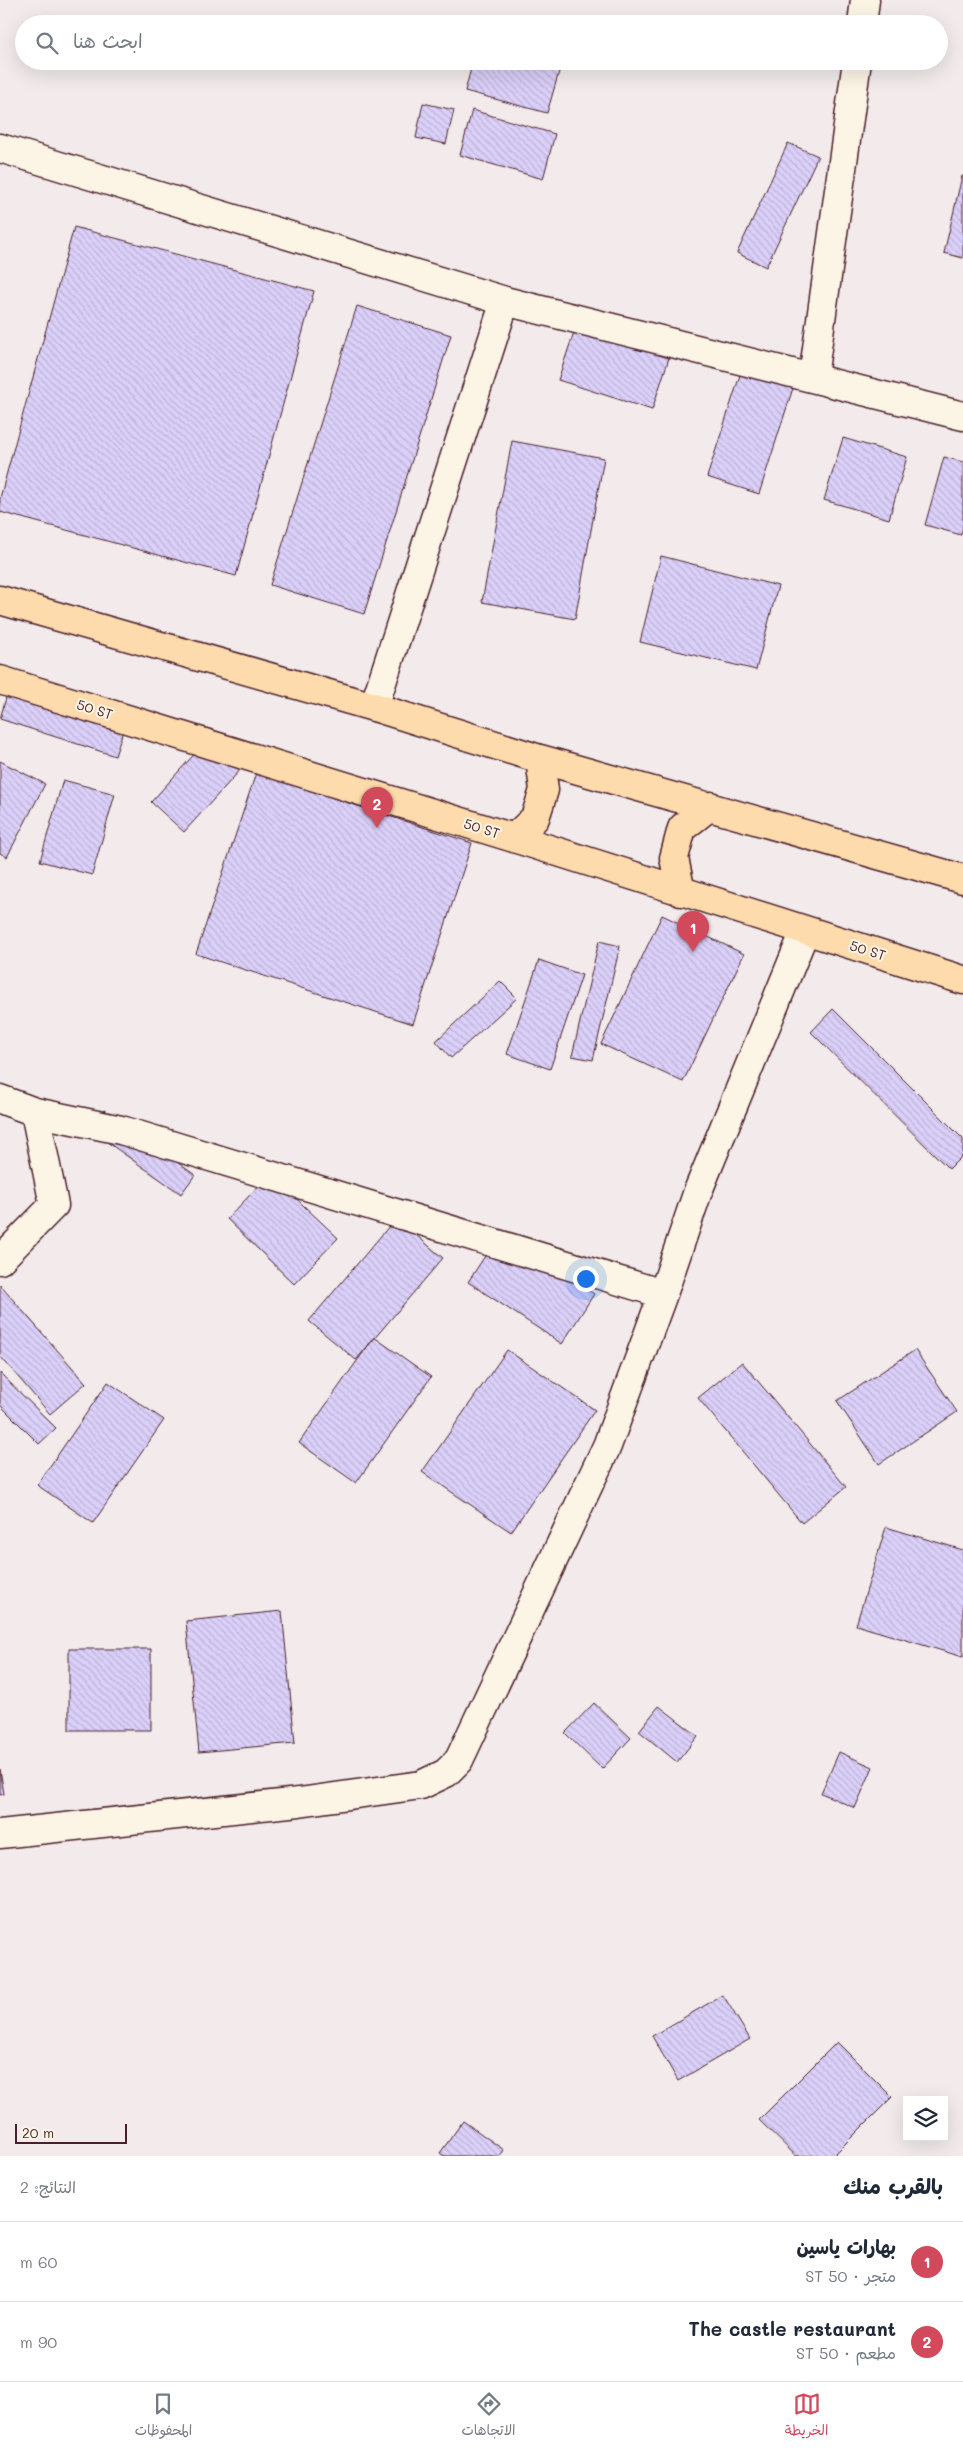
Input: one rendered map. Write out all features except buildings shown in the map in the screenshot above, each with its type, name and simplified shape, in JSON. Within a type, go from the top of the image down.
[{"type":"main road","points":[[0,600],[374,707],[540,759],[963,879]]},
{"type":"main road","name":"50 ST","points":[[0,680],[514,838],[963,980]]},
{"type":"main road","points":[[514,838],[535,818],[544,790],[540,759]]},
{"type":"main road","points":[[682,892],[674,858],[682,828],[710,806]]},
{"type":"street","points":[[863,15],[865,0]]},
{"type":"street","points":[[813,377],[856,70]]},
{"type":"street","points":[[0,148],[505,301],[963,416]]},
{"type":"street","points":[[374,707],[505,301]]},
{"type":"street","points":[[0,1834],[298,1802],[420,1785],[446,1773],[459,1760],[606,1446],[663,1294],[698,1191],[805,931]]},
{"type":"street","points":[[0,1099],[35,1112],[121,1130],[663,1294]]},
{"type":"street","points":[[0,1260],[54,1206],[35,1112]]},
{"type":"place","name":"The castle restaurant","points":[[377,828]]},
{"type":"place","name":"بهارات ياسين","points":[[693,952]]}]
